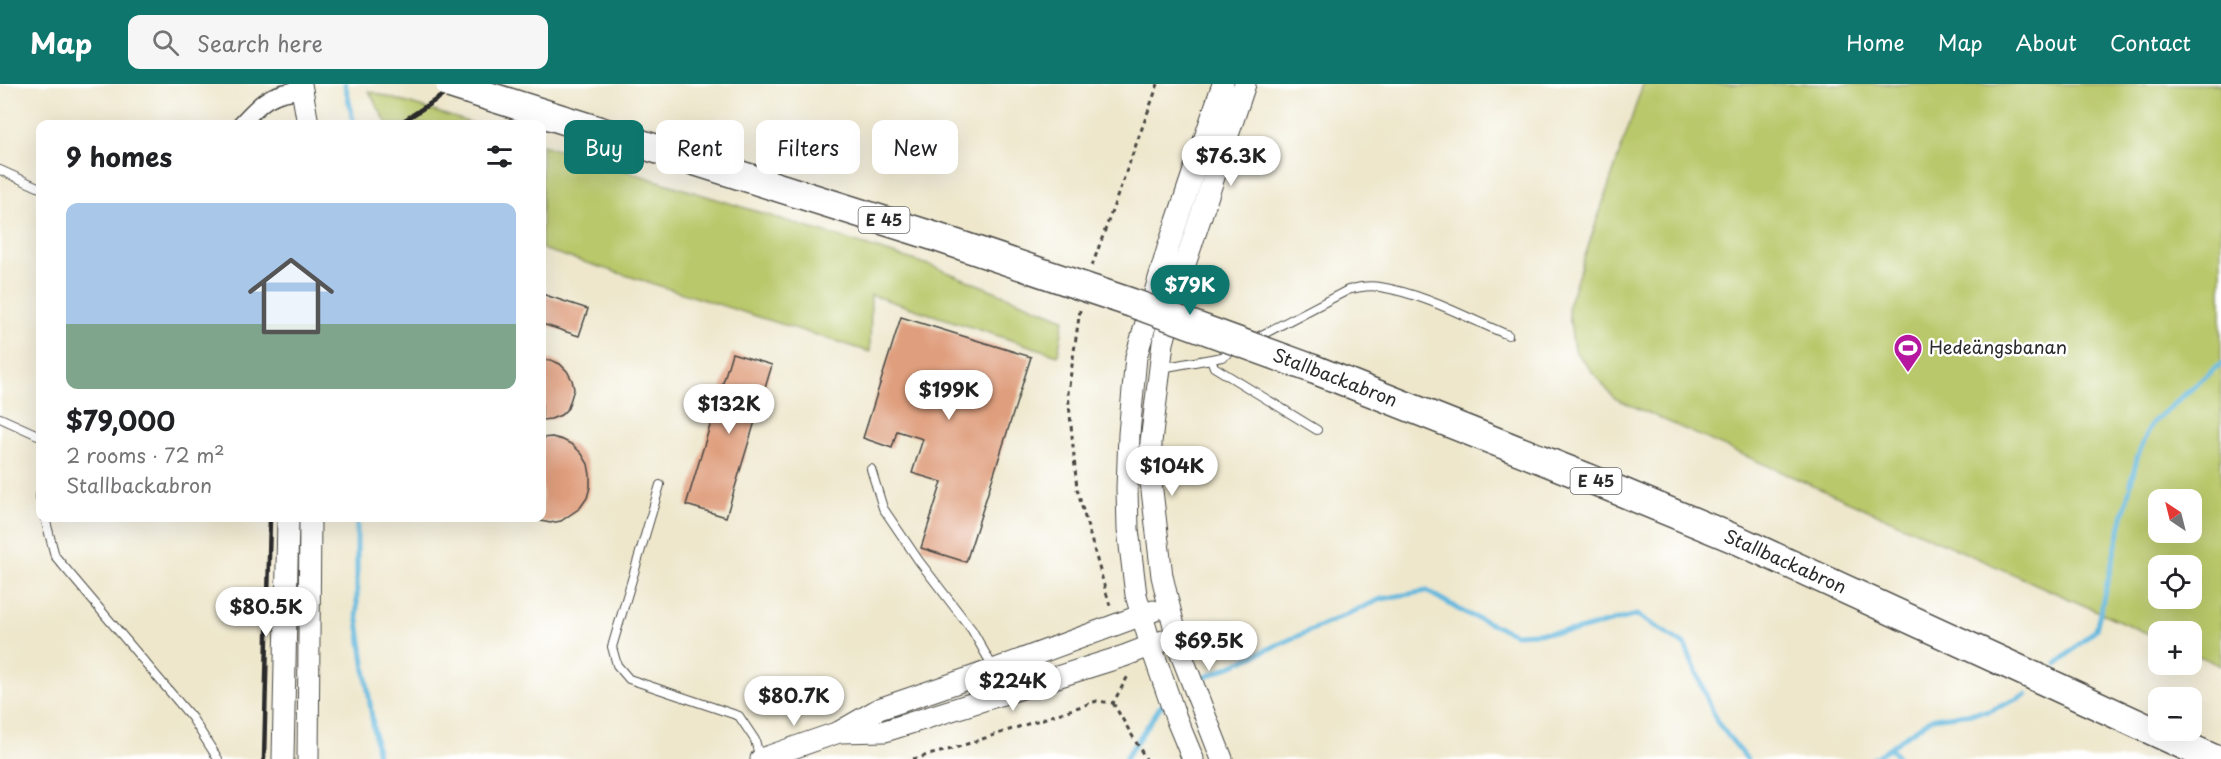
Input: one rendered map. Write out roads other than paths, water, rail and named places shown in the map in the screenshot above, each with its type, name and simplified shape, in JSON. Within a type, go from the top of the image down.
[{"type":"highway","name":"Stallbackabron","points":[[450,84],[933,236],[1132,303],[1313,369],[1578,473],[1740,542],[2203,754]]},
{"type":"highway","name":"E 45","points":[[2203,754],[2221,757]]},
{"type":"street","points":[[1194,759],[1176,718],[1141,615],[1132,571],[1127,488],[1136,357],[1168,248],[1223,84]]},
{"type":"street","points":[[1222,759],[1178,645],[1162,576],[1151,482],[1151,442],[1163,343],[1180,279],[1245,84]]},
{"type":"street","points":[[245,120],[268,98],[301,87]]},
{"type":"street","points":[[294,120],[301,87]]},
{"type":"street","points":[[301,87],[307,120]]},
{"type":"street","points":[[283,759],[288,522]]},
{"type":"street","points":[[308,759],[310,522]]},
{"type":"street","points":[[761,759],[839,732],[879,709],[1169,606]]},
{"type":"street","points":[[839,732],[885,731],[1150,646],[1178,645]]},
{"type":"lane","points":[[0,170],[36,186]]},
{"type":"lane","points":[[1161,368],[1222,357],[1348,290],[1363,286],[1379,286],[1416,297],[1508,335]]},
{"type":"lane","points":[[1211,359],[1214,367],[1317,430]]},
{"type":"lane","points":[[0,418],[36,434]]},
{"type":"lane","points":[[871,469],[883,508],[919,561],[972,630],[993,670],[1002,695]]},
{"type":"lane","points":[[660,485],[612,647],[617,665],[629,679],[739,716],[755,740],[761,759]]},
{"type":"lane","points":[[46,522],[55,556],[192,717],[218,759]]},
{"type":"waterway","points":[[345,84],[353,120]]},
{"type":"waterway","points":[[2057,664],[2096,629],[2137,458],[2151,424],[2221,363]]},
{"type":"waterway","points":[[357,522],[357,614],[378,759]]},
{"type":"waterway","points":[[1197,681],[1381,599],[1427,591],[1465,613],[1515,634],[1575,631],[1637,615],[1685,645],[1717,722],[1747,759]]},
{"type":"waterway","points":[[1873,759],[1932,718],[1989,711],[2026,695]]},
{"type":"waterway","points":[[1125,759],[1160,707],[1167,702]]},
{"type":"waterway","points":[[1890,748],[1899,759]]},
{"type":"railway","points":[[405,120],[460,84]]},
{"type":"railway","points":[[264,759],[270,522]]},
{"type":"place","name":"Hedeängsbanan","points":[[1908,374]]}]
